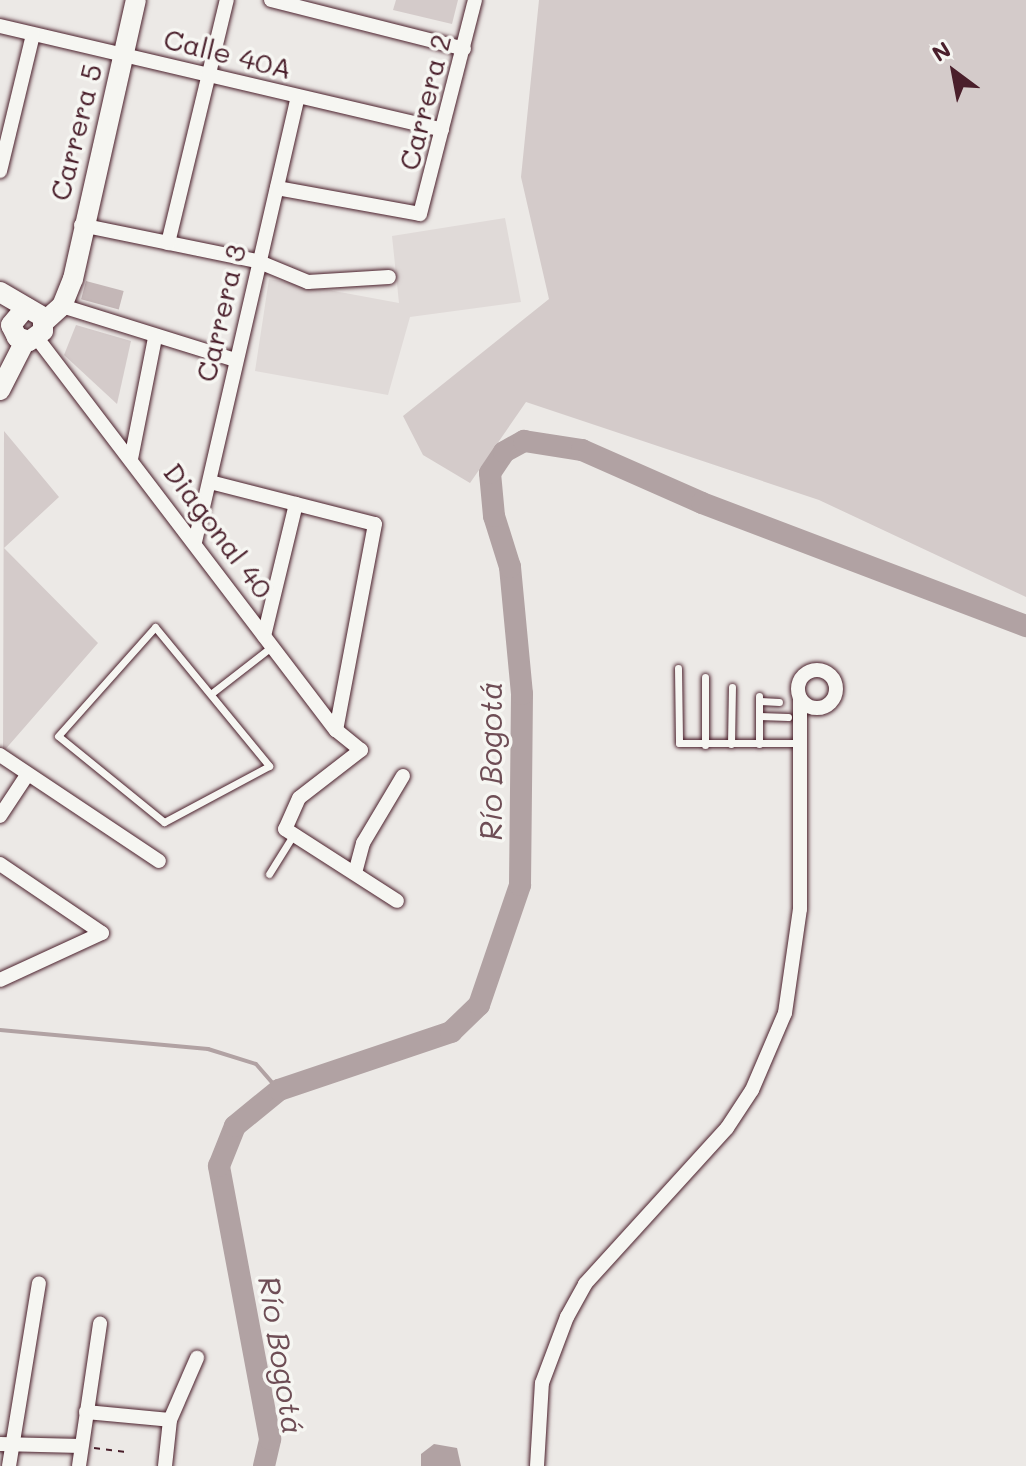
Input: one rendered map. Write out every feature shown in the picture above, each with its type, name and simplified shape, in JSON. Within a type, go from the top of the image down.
[{"type":"street","name":"Carrera 5","points":[[18,316],[62,306],[73,279],[81,225],[136,0]]},
{"type":"street","points":[[168,243],[227,0]]},
{"type":"street","points":[[271,0],[464,49]]},
{"type":"street","name":"Carrera 2","points":[[277,188],[420,214],[475,0]]},
{"type":"street","name":"Calle 40A","points":[[0,26],[442,130]]},
{"type":"street","points":[[0,171],[33,35]]},
{"type":"street","name":"Carrera 3","points":[[195,542],[257,261],[298,97]]},
{"type":"street","points":[[81,225],[257,261],[308,282],[389,277]]},
{"type":"street","points":[[0,362],[18,316],[73,279]]},
{"type":"street","points":[[62,306],[155,338],[235,360]]},
{"type":"street","points":[[0,390],[18,316]]},
{"type":"street","name":"Diagonal 40","points":[[18,316],[195,542],[336,730],[361,750],[299,798],[284,821],[292,837]]},
{"type":"street","points":[[131,459],[155,338]]},
{"type":"street","points":[[210,482],[367,521],[377,532],[336,730]]},
{"type":"street","points":[[268,642],[296,504]]},
{"type":"street","points":[[537,1466],[542,1383],[567,1317],[585,1284],[727,1128],[752,1090],[785,1013],[800,909],[800,698]]},
{"type":"street","points":[[0,755],[159,861]]},
{"type":"street","points":[[0,816],[27,775]]},
{"type":"street","points":[[355,873],[363,843],[403,776]]},
{"type":"street","points":[[292,837],[397,901]]},
{"type":"street","points":[[0,864],[102,933],[0,980]]},
{"type":"street","points":[[9,1466],[5,1445],[39,1283]]},
{"type":"street","points":[[79,1466],[100,1324]]},
{"type":"street","points":[[165,1466],[170,1420],[197,1358]]},
{"type":"street","points":[[86,1412],[170,1420]]},
{"type":"street","points":[[5,1445],[81,1446]]},
{"type":"lane","points":[[155,627],[212,693],[269,766],[164,822],[59,741],[155,627]]},
{"type":"lane","points":[[212,693],[268,642]]},
{"type":"lane","points":[[678,668],[677,740],[705,745],[800,743]]},
{"type":"lane","points":[[705,677],[705,745]]},
{"type":"lane","points":[[731,744],[732,687]]},
{"type":"lane","points":[[759,744],[760,699],[779,702]]},
{"type":"lane","points":[[759,716],[788,717]]},
{"type":"lane","points":[[269,874],[292,837]]},
{"type":"path","points":[[81,1446],[128,1452]]},
{"type":"shaded area","points":[[396,0],[458,0],[452,24],[393,10]]},
{"type":"shaded area","points":[[539,0],[1026,0],[1026,597],[819,500],[526,402],[470,483],[423,455],[403,416],[549,299],[521,177]]},
{"type":"shaded area","points":[[505,218],[521,302],[410,317],[388,395],[255,371],[269,279],[399,303],[392,236]]},
{"type":"shaded area","points":[[76,325],[131,341],[117,404],[64,355]]},
{"type":"shaded area","points":[[4,431],[59,497],[4,548],[98,643],[3,752]]},
{"type":"shaded area","points":[[434,1444],[457,1448],[461,1466],[421,1466],[421,1454]]},
{"type":"building","points":[[86,281],[124,291],[119,309],[81,299]]},
{"type":"waterway","name":"Río Bogotá","points":[[264,1466],[270,1439],[219,1166],[235,1126],[279,1090],[451,1032],[479,1005],[520,885],[522,694],[510,567],[494,516],[490,473],[504,452],[524,441],[582,450],[702,503],[1026,626]]},
{"type":"waterway","points":[[0,1030],[208,1049],[256,1064],[279,1090]]}]
